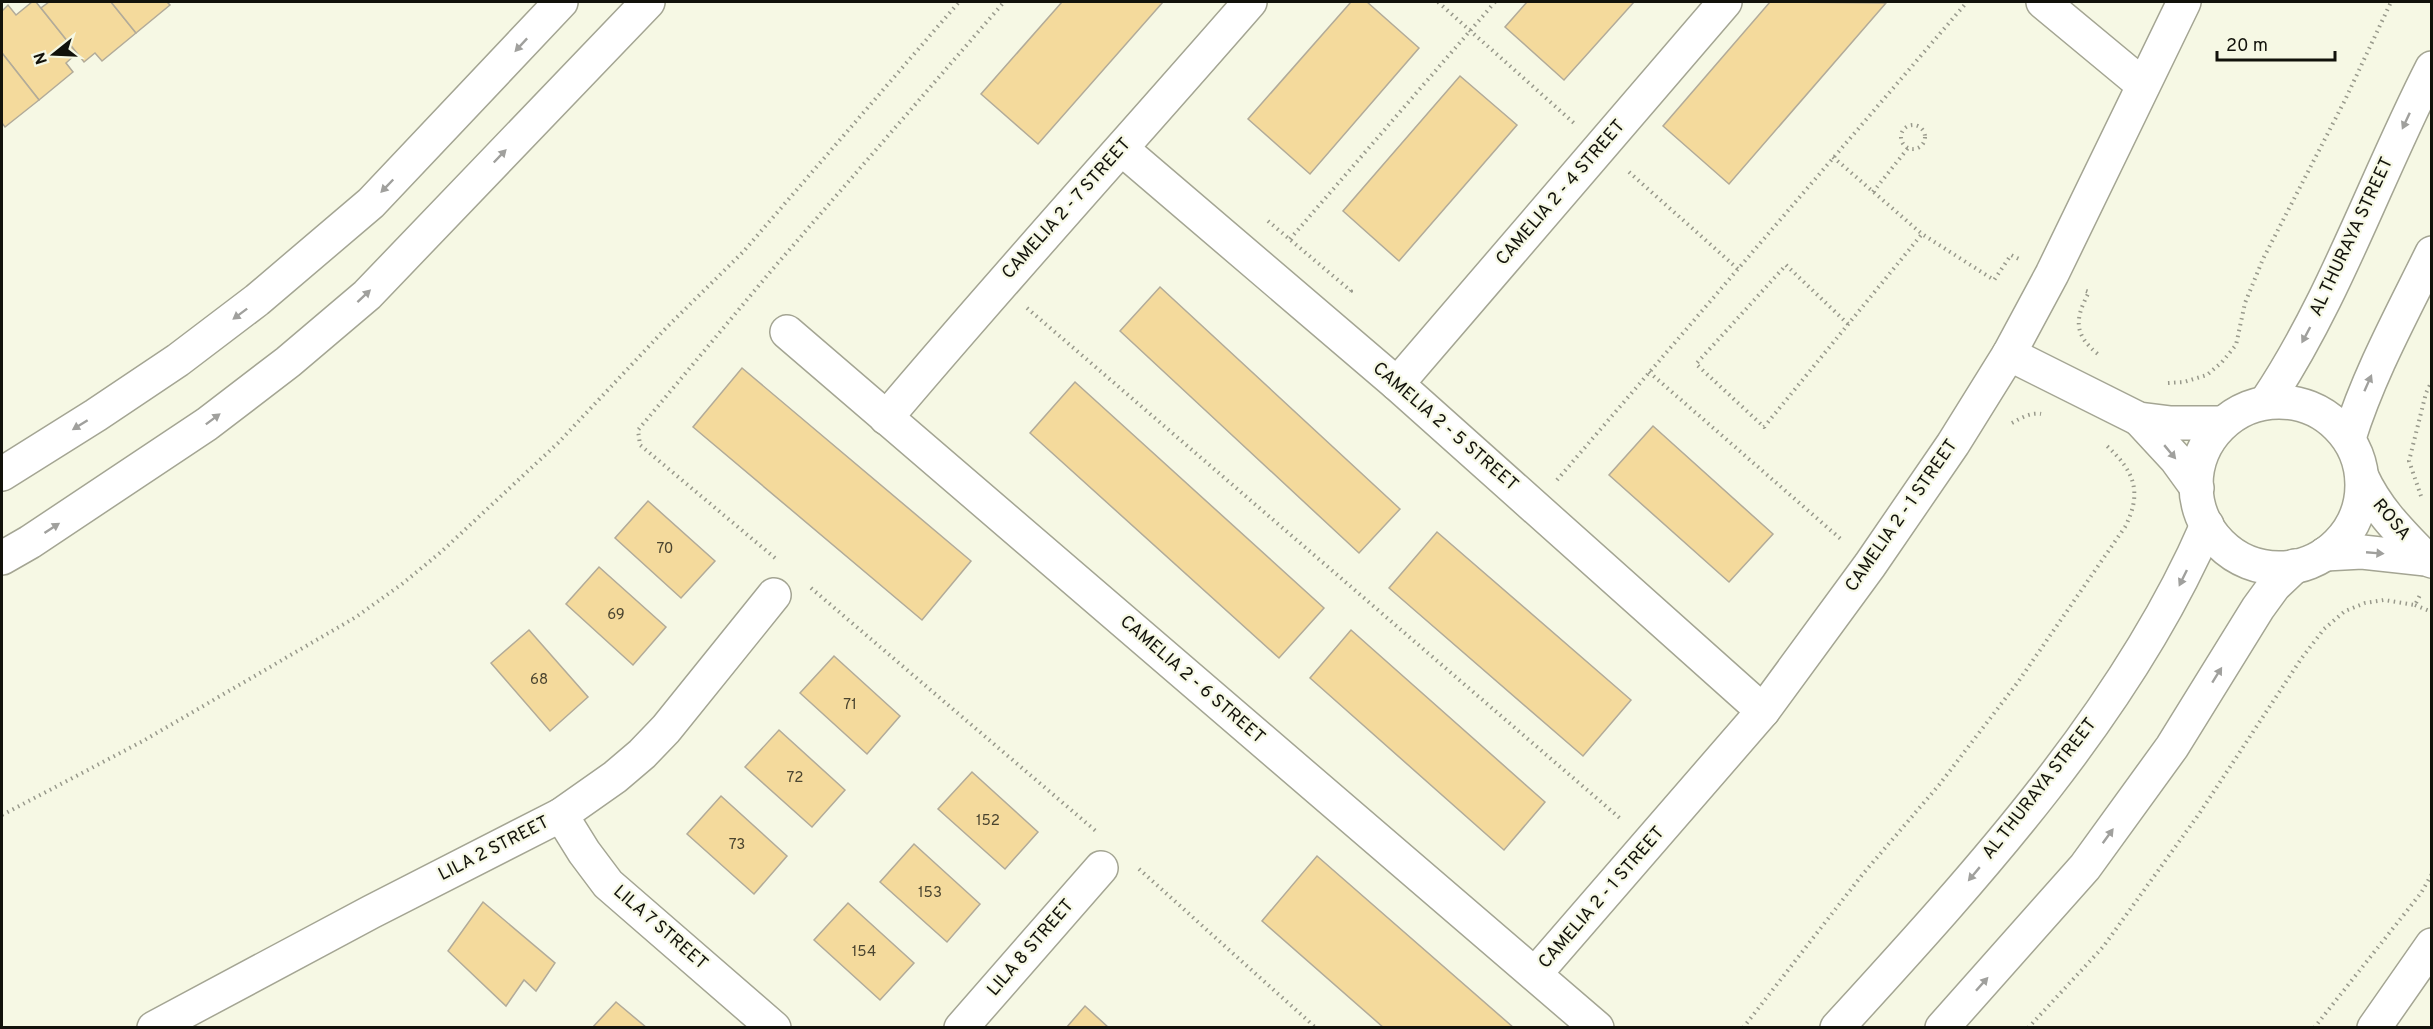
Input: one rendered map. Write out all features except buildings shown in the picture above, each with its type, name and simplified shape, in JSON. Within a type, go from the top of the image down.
[{"type":"street","points":[[2,474],[178,360],[257,300],[371,203],[561,2]]},
{"type":"street","points":[[2,558],[30,542],[207,424],[288,362],[358,302],[648,2]]},
{"type":"street","name":"CAMELIA 2 - 7 STREET","points":[[886,418],[999,284],[1122,149],[1250,2]]},
{"type":"street","name":"CAMELIA 2 - 4 STREET","points":[[1397,384],[1725,2]]},
{"type":"street","points":[[2043,2],[2143,85]]},
{"type":"street","name":"CAMELIA 2 - 1 STREET","points":[[1535,974],[1763,711],[1870,565],[1953,444],[2009,354],[2052,274],[2184,2]]},
{"type":"street","name":"AL THURAYA STREET","points":[[2266,402],[2290,367],[2312,323],[2432,68]]},
{"type":"street","name":"CAMELIA 2 - 5 STREET","points":[[1122,149],[1397,384],[1763,711]]},
{"type":"street","points":[[2349,438],[2367,385],[2432,253]]},
{"type":"street","name":"CAMELIA 2 - 6 STREET","points":[[787,332],[1597,1028]]},
{"type":"street","points":[[2009,354],[2131,416],[2176,459],[2197,488]]},
{"type":"street","points":[[2285,401],[2303,405],[2321,413],[2336,424],[2349,438],[2358,458],[2362,477],[2362,495],[2358,513],[2350,529],[2325,554],[2311,562],[2295,566],[2260,566],[2229,551],[2207,525],[2200,507],[2197,488],[2198,470],[2203,453],[2212,437],[2223,423],[2236,413],[2266,402],[2285,401]]},
{"type":"street","points":[[2131,416],[2171,423],[2223,423]]},
{"type":"street","name":"ROSA","points":[[2362,477],[2387,519],[2427,569]]},
{"type":"street","name":"AL THURAYA STREET","points":[[1837,1028],[1932,924],[2025,815],[2085,733],[2168,608],[2207,525]]},
{"type":"street","name":"ROSA","points":[[2325,554],[2362,552],[2427,569]]},
{"type":"street","points":[[1942,1028],[2085,867],[2172,747],[2274,586],[2295,566]]},
{"type":"street","name":"LILA 2 STREET","points":[[154,1028],[360,917],[561,815],[615,777],[642,754],[666,729],[774,595]]},
{"type":"street","name":"LILA 7 STREET","points":[[561,815],[589,860],[609,884],[774,1028]]},
{"type":"street","name":"LILA 8 STREET","points":[[961,1028],[1101,868]]},
{"type":"street","points":[[2374,1028],[2432,945]]},
{"type":"path","points":[[2,815],[143,741],[356,617],[441,552],[558,443],[667,327],[743,252],[959,2]]},
{"type":"path","points":[[783,564],[640,445],[638,430],[771,271],[1004,2]]},
{"type":"path","points":[[1290,239],[1495,2]]},
{"type":"path","points":[[1535,505],[1967,2]]},
{"type":"path","points":[[2166,383],[2184,382],[2207,375],[2236,345],[2246,303],[2263,259],[2345,100],[2391,2]]},
{"type":"path","points":[[1911,124],[1918,125],[1924,131],[1925,138],[1922,145],[1915,149],[1908,148],[1902,142],[1901,134],[1904,128],[1911,124]]},
{"type":"path","points":[[1873,192],[1908,148]]},
{"type":"path","points":[[1833,157],[1922,234],[1994,280],[2011,255],[2089,292],[2080,307],[2078,326],[2085,343],[2100,356]]},
{"type":"path","points":[[1848,324],[1786,265],[1696,364],[1764,427],[1922,234]]},
{"type":"path","points":[[999,284],[1650,844]]},
{"type":"path","points":[[1649,372],[1870,565]]},
{"type":"path","points":[[2425,503],[2409,461],[2426,393],[2432,381]]},
{"type":"path","points":[[2008,427],[2024,416],[2036,413],[2050,416]]},
{"type":"path","points":[[2106,446],[2131,416]]},
{"type":"path","points":[[1743,1028],[1862,875],[1939,785],[2018,682],[2126,527],[2134,506],[2134,484],[2128,469],[2106,446],[2097,441]]},
{"type":"path","points":[[2415,605],[2427,569]]},
{"type":"path","points":[[810,587],[1098,832]]},
{"type":"path","points":[[2028,1028],[2103,947],[2199,814],[2301,659],[2324,629],[2345,611],[2365,603],[2384,600],[2415,605],[2432,612]]},
{"type":"path","points":[[1133,863],[1316,1028]]},
{"type":"path","points":[[2314,1028],[2421,892],[2432,874]]}]
